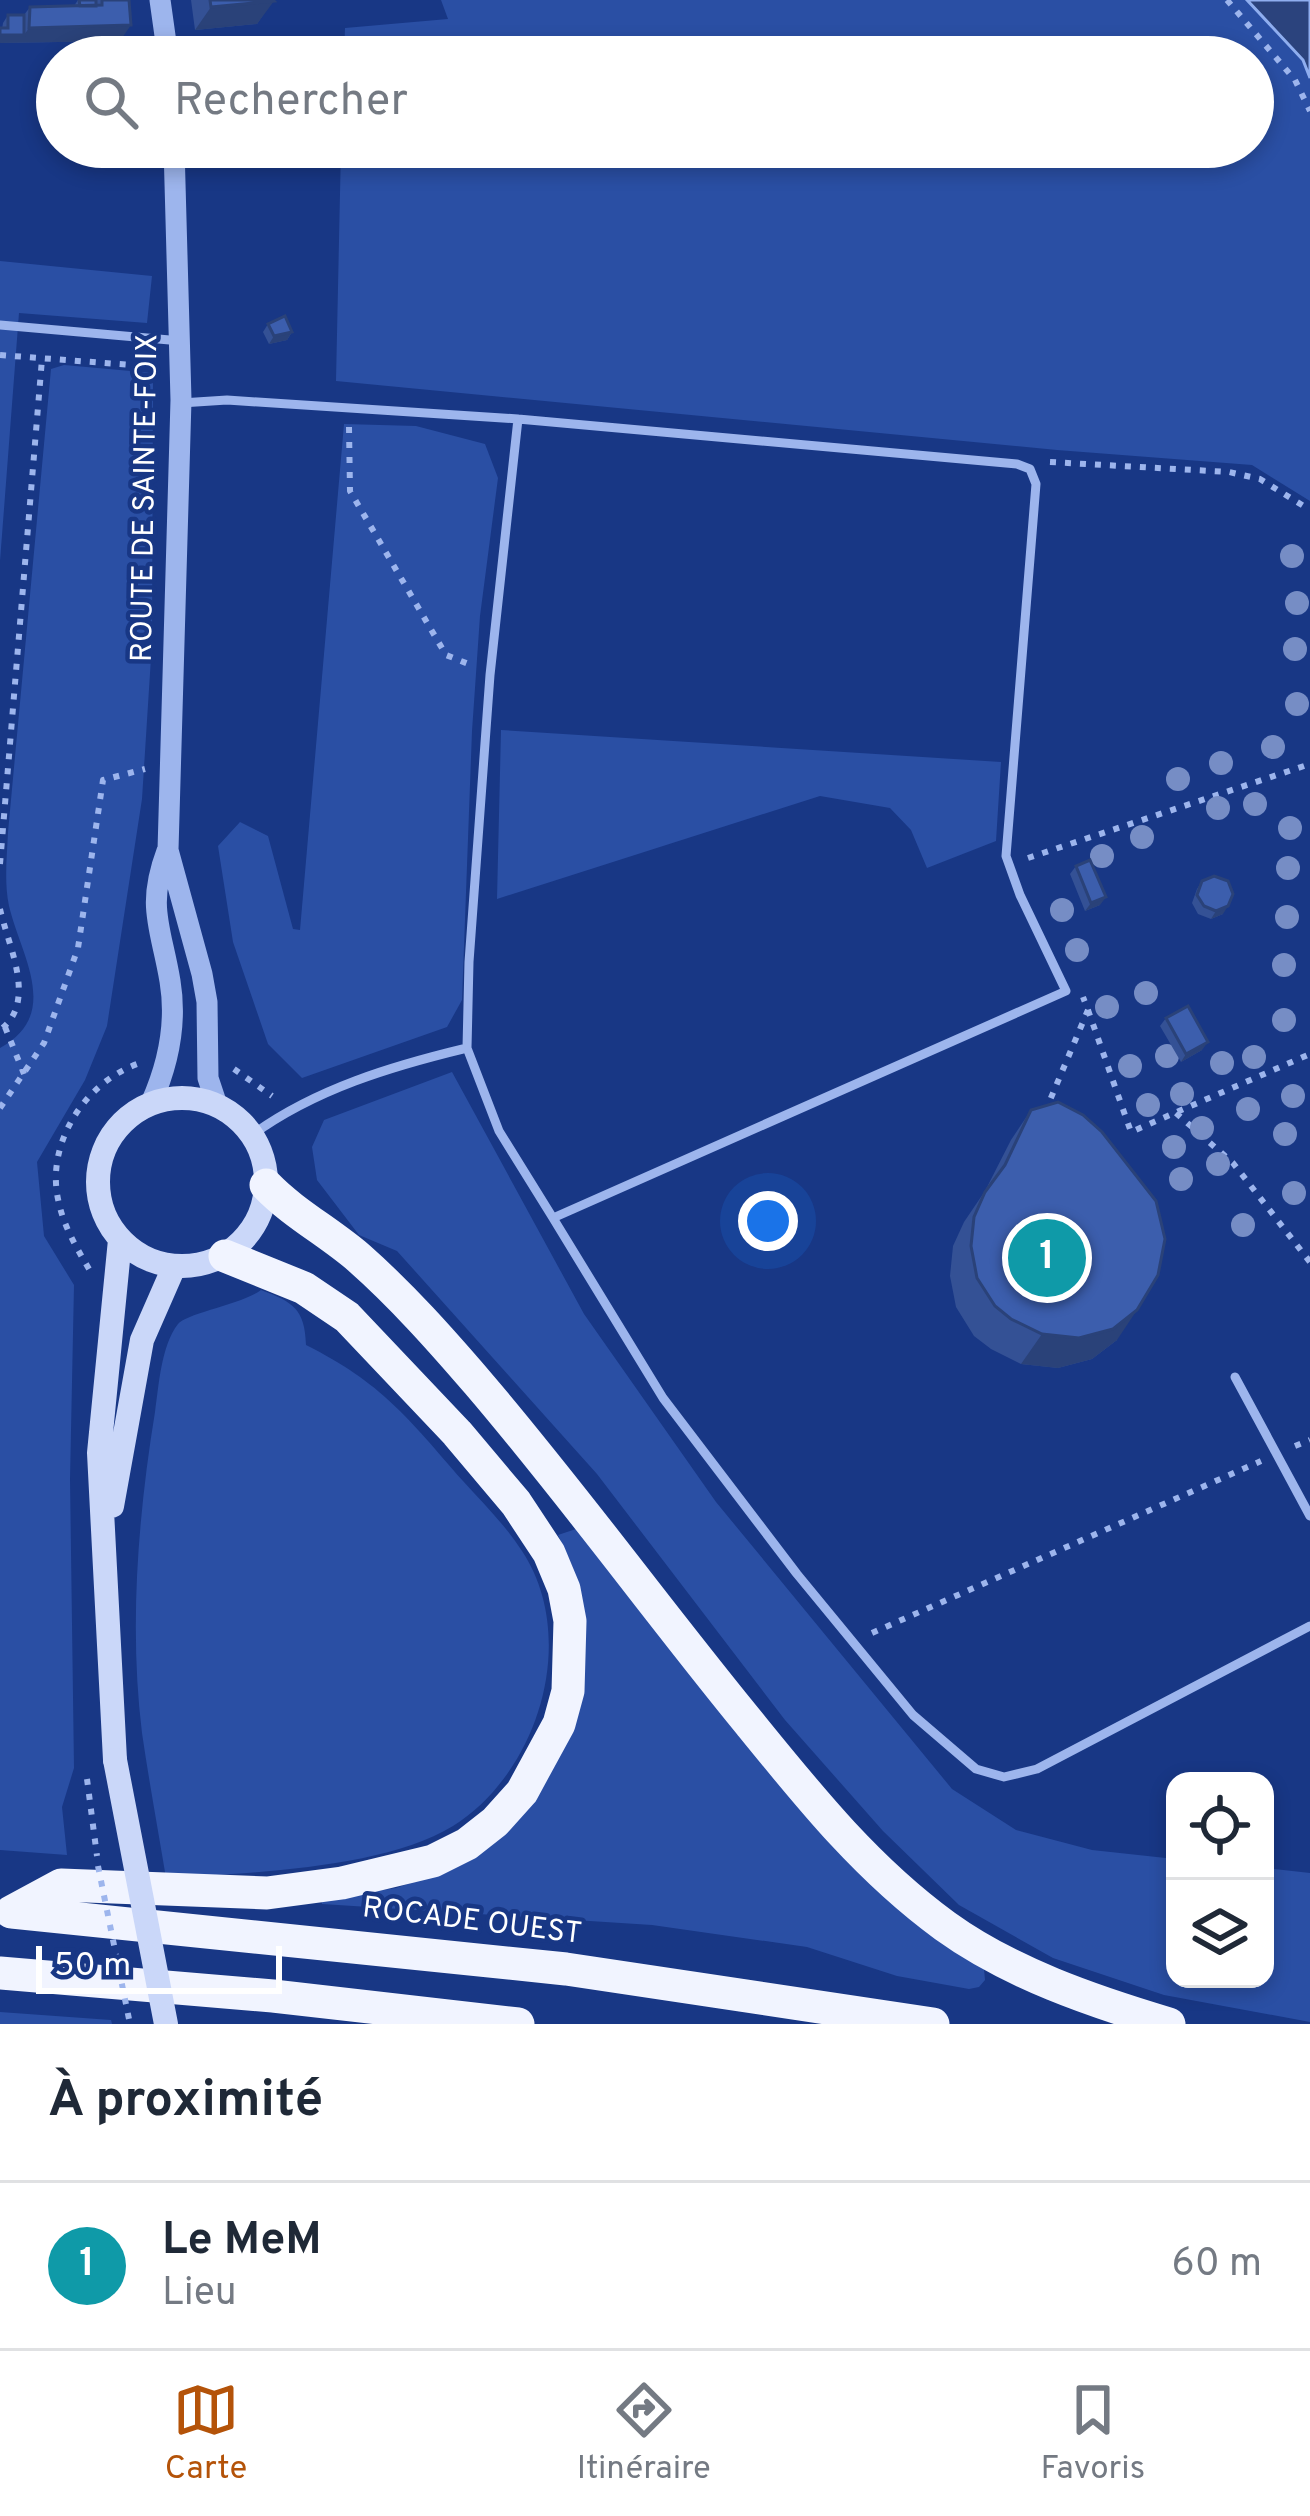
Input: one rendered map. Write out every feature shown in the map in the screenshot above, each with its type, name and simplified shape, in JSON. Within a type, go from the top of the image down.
[{"type":"highway","points":[[266,1185],[288,1208],[383,1281],[477,1382],[744,1718],[864,1858],[949,1929],[1000,1958],[1059,1987],[1168,2024]]},
{"type":"highway","points":[[6,1911],[61,1885],[267,1893],[342,1883],[433,1861],[467,1844],[495,1822],[522,1792],[559,1724],[571,1657],[564,1589],[549,1553],[516,1503],[457,1433],[347,1318],[304,1288],[225,1256]]},
{"type":"highway","name":"ROCADE OUEST","points":[[6,1911],[566,1969],[933,2024]]},
{"type":"highway","points":[[0,1973],[273,1996],[518,2024]]},
{"type":"main road","points":[[184,1097],[217,1105],[252,1135],[263,1159],[266,1185],[256,1222],[225,1256],[203,1264],[174,1267],[145,1258],[120,1240],[100,1204],[99,1163],[118,1126],[152,1103],[184,1097]]},
{"type":"main road","points":[[120,1240],[99,1453],[115,1760],[166,2024]]},
{"type":"main road","points":[[105,1545],[138,1353],[174,1267]]},
{"type":"street","points":[[160,0],[165,36]]},
{"type":"street","name":"ROUTE DE SAINTE-FOIX","points":[[175,168],[181,403],[168,850],[204,988],[208,1078],[217,1105]]},
{"type":"street","name":"ROUTE DE SAINTE-FOIX","points":[[152,1103],[168,1056],[171,1018],[170,982],[155,918],[157,878],[168,850]]},
{"type":"lane","points":[[0,326],[181,341]]},
{"type":"lane","points":[[181,403],[227,400],[518,419],[1017,464],[1030,469],[1036,484],[1008,865],[1066,991],[554,1218]]},
{"type":"lane","points":[[518,419],[490,675],[467,1048],[499,1131],[663,1398],[913,1714],[976,1769],[1004,1777],[1037,1769],[1310,1626]]},
{"type":"lane","points":[[252,1135],[285,1112],[374,1072],[467,1048]]},
{"type":"lane","points":[[1235,1377],[1310,1516]]},
{"type":"path","points":[[1227,0],[1258,36]]},
{"type":"path","points":[[1274,55],[1295,80],[1310,111]]},
{"type":"path","points":[[0,356],[181,366]]},
{"type":"path","points":[[0,864],[42,358]]},
{"type":"path","points":[[349,407],[350,491],[446,656],[490,675]]},
{"type":"path","points":[[1030,469],[1054,461],[1229,472],[1260,478],[1310,510]]},
{"type":"path","points":[[0,1108],[44,1043],[78,948],[103,780],[135,773],[170,756]]},
{"type":"path","points":[[1008,865],[1310,764]]},
{"type":"path","points":[[0,909],[20,995],[14,1016],[3,1029],[24,1074]]},
{"type":"path","points":[[1088,1010],[1132,1132],[1310,1054]]},
{"type":"path","points":[[1176,1113],[1233,1162],[1310,1262]]},
{"type":"path","points":[[853,1642],[1310,1440]]},
{"type":"path","points":[[98,1866],[130,2024]]},
{"type":"shaded area","points":[[441,0],[1247,0],[1304,60],[1310,78],[1310,501],[1252,465],[336,381],[341,168],[1274,168],[1274,36],[345,36],[345,28],[448,19]]},
{"type":"shaded area","points":[[1247,0],[1310,0],[1310,78],[1303,60]]},
{"type":"shaded area","points":[[0,261],[152,276],[147,323],[19,313],[0,561]]},
{"type":"shaded area","points":[[64,365],[153,373],[152,642],[142,799],[107,1026],[85,1080],[37,1162],[44,1236],[74,1285],[70,1479],[74,1768],[62,1807],[67,1855],[0,1850],[0,1048],[19,1034],[33,1001],[28,964],[9,906],[8,832],[51,369]]},
{"type":"shaded area","points":[[344,424],[416,426],[485,444],[498,478],[480,616],[472,731],[462,1000],[447,1027],[302,1078],[268,1044],[233,942],[218,846],[240,822],[268,836],[293,929],[300,930]]},
{"type":"shaded area","points":[[501,730],[1001,762],[996,841],[927,868],[911,830],[890,808],[820,796],[497,899]]},
{"type":"shaded area","points":[[452,1072],[584,1314],[716,1502],[952,1789],[1016,1830],[1092,1850],[1166,1858],[1166,1988],[1274,1988],[1274,1869],[1310,1873],[1310,2022],[1164,1995],[1053,1958],[959,1905],[883,1831],[785,1720],[597,1474],[397,1251],[359,1235],[317,1180],[312,1147],[324,1120]]},
{"type":"shaded area","points":[[261,1290],[295,1308],[306,1345],[375,1388],[509,1533],[539,1586],[548,1624],[548,1663],[541,1702],[508,1773],[483,1803],[453,1826],[390,1852],[353,1860],[166,1878],[142,1733],[136,1653],[140,1532],[160,1378],[178,1324]]},
{"type":"shaded area","points":[[582,1527],[984,1969],[985,1980],[979,1987],[897,1976],[807,1947],[652,1925],[322,1904],[321,1899],[396,1888],[444,1871],[548,1776],[573,1568],[558,1535]]},
{"type":"shaded area","points":[[0,2012],[111,2020],[112,2024],[0,2024]]},
{"type":"building","points":[[79,0],[96,0],[96,6],[80,6]]},
{"type":"building","points":[[102,0],[129,0],[131,25],[29,28],[30,7],[102,5]]},
{"type":"building","points":[[210,0],[273,0],[274,1],[211,7]]},
{"type":"building","points":[[8,15],[24,15],[24,35],[0,35],[0,28],[8,28]]},
{"type":"building","points":[[285,316],[292,332],[274,336],[268,324]]},
{"type":"building","points":[[1090,860],[1106,897],[1091,903],[1076,866]]},
{"type":"building","points":[[1214,876],[1228,881],[1233,894],[1228,906],[1216,911],[1204,906],[1197,895],[1202,881]]},
{"type":"building","points":[[1188,1006],[1208,1042],[1186,1054],[1166,1018]]},
{"type":"building","points":[[1058,1102],[1102,1132],[1156,1201],[1165,1239],[1158,1275],[1137,1310],[1113,1329],[1079,1338],[1042,1334],[995,1306],[977,1278],[971,1246],[974,1217],[985,1192],[1005,1165],[1031,1110]]},
{"type":"place","name":"Le MeM","points":[[1047,1258]]}]
